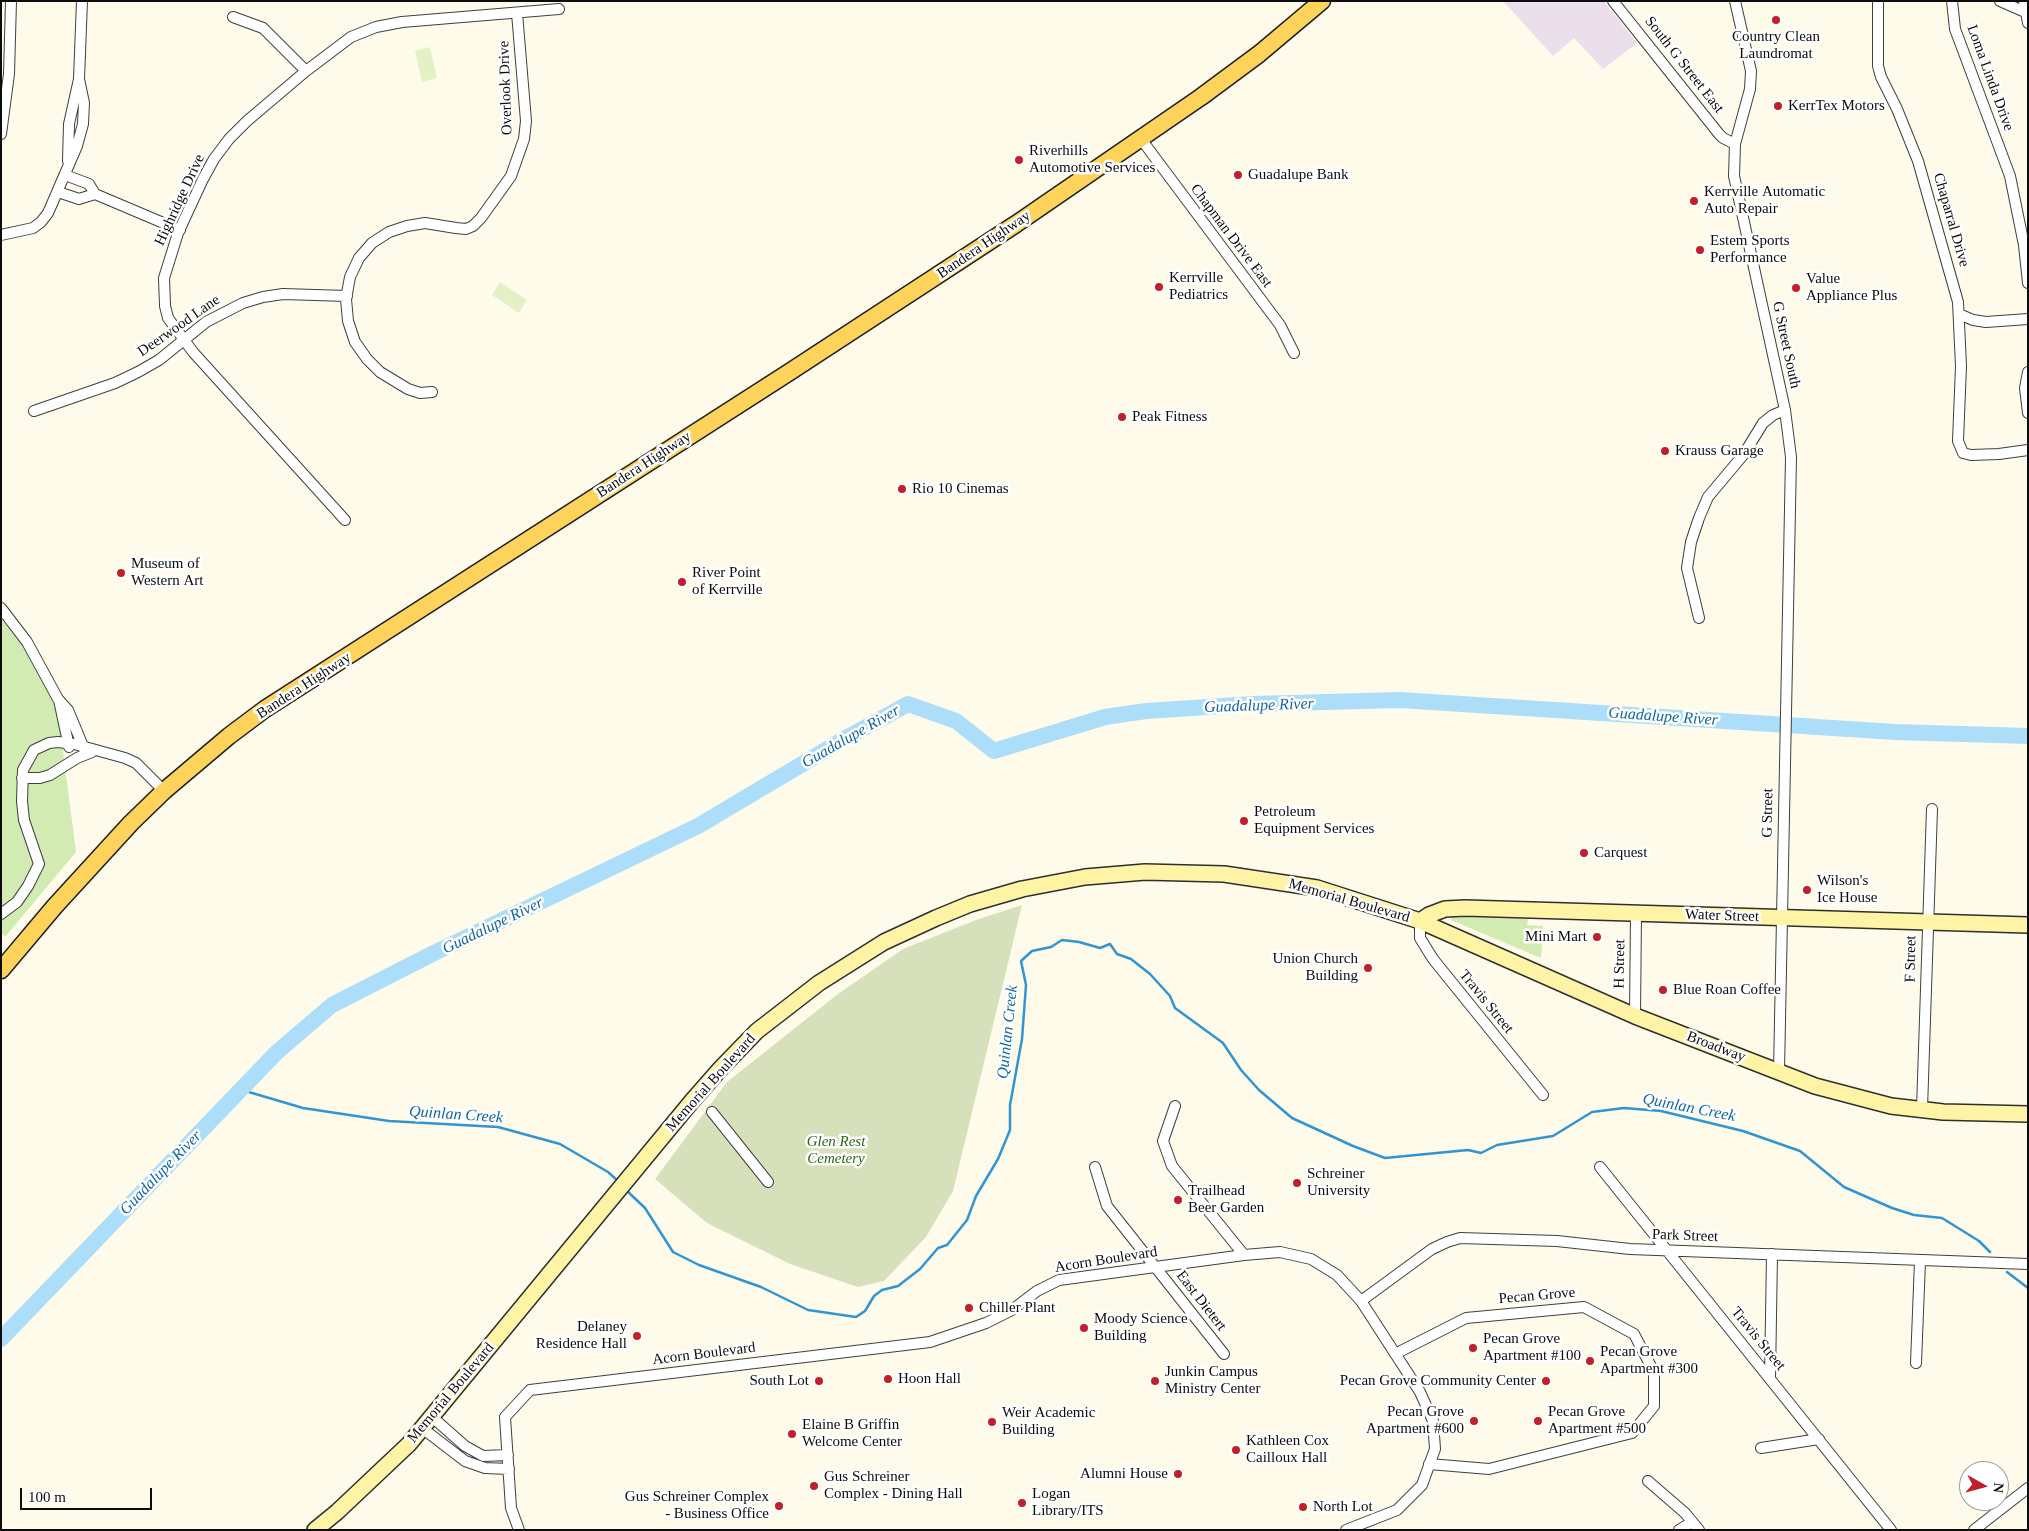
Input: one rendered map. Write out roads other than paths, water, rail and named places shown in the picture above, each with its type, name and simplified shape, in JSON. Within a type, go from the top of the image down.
[{"type":"main road","name":"Bandera Highway","points":[[1,970],[96,860],[164,791],[229,736],[265,709],[970,255],[1141,139],[1259,54],[1322,1]]},
{"type":"main road","name":"Memorial Boulevard","points":[[315,1530],[385,1468],[422,1428],[697,1095],[745,1042],[797,999],[841,968],[884,942],[936,918],[1001,895],[1067,880],[1122,873],[1176,872],[1224,874],[1317,888],[1420,921]]},
{"type":"main road","name":"Water Street","points":[[1420,921],[1429,915],[1445,910],[1465,908],[2028,925]]},
{"type":"main road","name":"Broadway","points":[[1420,921],[1635,1016],[1779,1070],[1815,1086],[1892,1106],[2028,1114]]},
{"type":"street","points":[[1,134],[9,74],[6,40],[11,1]]},
{"type":"street","points":[[1,235],[23,231],[41,222],[48,213],[58,192],[77,146],[85,113],[78,79],[82,1]]},
{"type":"street","name":"South G Street East","points":[[1613,1],[1719,134],[1734,144]]},
{"type":"street","name":"G Street South","points":[[1735,1],[1752,71],[1750,89],[1734,144],[1734,176],[1785,410],[1790,457],[1789,556]]},
{"type":"street","name":"Chaparral Drive","points":[[1878,1],[1878,66],[1881,78],[1901,116],[1918,161],[1954,285],[1959,314],[1962,366],[1958,441],[1963,453],[1980,456],[2028,450]]},
{"type":"street","name":"Loma Linda Drive","points":[[1952,1],[1954,29],[2010,176],[2024,245],[2028,283]]},
{"type":"street","points":[[2000,1],[2024,6],[2028,23]]},
{"type":"street","name":"Highridge Drive","points":[[345,520],[183,340],[168,318],[164,306],[167,266],[180,230],[203,179],[214,159],[229,139],[247,121],[306,71],[351,38],[376,27],[402,22],[560,9]]},
{"type":"street","name":"Overlook Drive","points":[[432,392],[420,393],[408,389],[380,372],[367,359],[356,342],[348,321],[347,296],[350,277],[359,258],[372,243],[389,232],[425,223],[466,229],[473,226],[481,218],[511,176],[524,139],[526,121],[518,13]]},
{"type":"street","points":[[233,17],[263,28],[306,71]]},
{"type":"street","name":"Chapman Drive East","points":[[1141,139],[1280,325],[1294,353]]},
{"type":"street","points":[[66,170],[89,184],[95,194],[180,230]]},
{"type":"street","points":[[58,192],[79,199],[95,194]]},
{"type":"street","name":"Deerwood Lane","points":[[34,412],[115,383],[138,372],[159,360],[194,330],[242,303],[263,297],[302,294],[347,296]]},
{"type":"street","points":[[1959,314],[1973,320],[1986,322],[2028,319]]},
{"type":"street","points":[[2028,372],[2026,388],[2028,414]]},
{"type":"street","points":[[1699,618],[1687,568],[1690,542],[1701,512],[1708,497],[1744,454],[1763,422],[1785,410]]},
{"type":"street","name":"G Street","points":[[1779,1070],[1789,556]]},
{"type":"street","points":[[1,608],[27,642],[58,699],[68,710],[89,751]]},
{"type":"street","points":[[58,699],[68,743],[75,759]]},
{"type":"street","points":[[1,914],[17,902],[28,886],[39,864],[24,820],[22,778],[27,761],[34,750],[49,743],[68,743],[89,751],[125,758],[136,763],[164,791]]},
{"type":"street","points":[[22,778],[40,778],[50,775],[89,751]]},
{"type":"street","name":"F Street","points":[[1922,1109],[1932,809]]},
{"type":"street","name":"H Street","points":[[1635,1016],[1636,913]]},
{"type":"street","name":"Travis Street","points":[[1420,921],[1420,938],[1433,959],[1543,1095]]},
{"type":"street","points":[[1175,1106],[1163,1142],[1172,1166],[1244,1254]]},
{"type":"street","points":[[712,1112],[768,1182]]},
{"type":"street","name":"East Dietert","points":[[1095,1166],[1107,1206],[1224,1354]]},
{"type":"street","name":"Travis Street","points":[[1600,1167],[1891,1530]]},
{"type":"street","name":"Park Street","points":[[1361,1301],[1425,1254],[1453,1240],[1476,1238],[1557,1241],[1613,1249],[2028,1264]]},
{"type":"street","name":"Acorn Boulevard","points":[[519,1530],[511,1508],[506,1417],[530,1390],[930,1342],[986,1323],[1012,1310],[1037,1291],[1059,1280],[1244,1254],[1280,1252],[1311,1259],[1337,1275],[1361,1301],[1420,1392],[1433,1421],[1435,1449],[1422,1486],[1397,1510],[1370,1526],[1346,1530]]},
{"type":"street","points":[[1770,1378],[1772,1254]]},
{"type":"street","points":[[1916,1363],[1920,1261]]},
{"type":"street","name":"Pecan Grove","points":[[1395,1354],[1466,1318],[1584,1307],[1634,1334],[1654,1372],[1654,1406],[1632,1433],[1489,1469],[1430,1464]]},
{"type":"street","points":[[431,1416],[465,1446],[482,1456],[508,1455]]},
{"type":"street","points":[[422,1428],[465,1462],[485,1468],[509,1469]]},
{"type":"street","points":[[1762,1448],[1819,1439]]},
{"type":"street","points":[[1648,1481],[1685,1513],[1695,1526],[1679,1530]]},
{"type":"street","points":[[1974,1530],[2028,1488]]},
{"type":"waterway","name":"Guadalupe River","points":[[1,1339],[277,1052],[332,1005],[434,953],[698,826],[846,738],[908,704],[956,721],[994,751],[1105,717],[1146,711],[1253,704],[1400,700],[1895,732],[2028,736]]},
{"type":"waterway","name":"Quinlan Creek","points":[[625,1189],[645,1208],[673,1252],[699,1265],[761,1287],[808,1310],[856,1317],[865,1311],[874,1296],[882,1290],[898,1286],[920,1269],[938,1248],[947,1245],[967,1220],[976,1196],[998,1159],[1010,1130],[1010,1105],[1022,1039],[1026,985],[1021,961],[1032,951],[1051,947],[1062,940],[1079,942],[1100,948],[1110,944],[1117,954],[1131,959],[1150,974],[1170,996],[1175,1008],[1223,1043],[1241,1070],[1259,1090],[1292,1118],[1353,1146],[1385,1158],[1468,1150],[1481,1153],[1497,1145],[1553,1136],[1592,1112],[1624,1108],[1661,1111],[1743,1131],[1800,1151],[1844,1187],[1892,1208],[1914,1215],[1942,1218],[1979,1241],[1990,1252]]},
{"type":"waterway","name":"Quinlan Creek","points":[[242,1090],[303,1108],[389,1121],[498,1127],[560,1144],[608,1172],[618,1181]]},
{"type":"waterway","name":"Quinlan Creek","points":[[2007,1272],[2028,1288]]},
{"type":"place","name":"Country Clean Laundromat","points":[[1776,20]]},
{"type":"place","name":"KerrTex Motors","points":[[1778,106]]},
{"type":"place","name":"Riverhills Automotive Services","points":[[1019,160]]},
{"type":"place","name":"Guadalupe Bank","points":[[1238,175]]},
{"type":"place","name":"Kerrville Automatic Auto Repair","points":[[1694,201]]},
{"type":"place","name":"Estem Sports Performance","points":[[1700,250]]},
{"type":"place","name":"Kerrville Pediatrics","points":[[1159,287]]},
{"type":"place","name":"Value Appliance Plus","points":[[1796,288]]},
{"type":"place","name":"Peak Fitness","points":[[1122,417]]},
{"type":"place","name":"Krauss Garage","points":[[1665,451]]},
{"type":"place","name":"Rio 10 Cinemas","points":[[902,489]]},
{"type":"place","name":"Museum of Western Art","points":[[121,573]]},
{"type":"place","name":"River Point of Kerrville","points":[[682,582]]},
{"type":"place","name":"Petroleum Equipment Services","points":[[1244,821]]},
{"type":"place","name":"Carquest","points":[[1584,853]]},
{"type":"place","name":"Wilson's Ice House","points":[[1807,890]]},
{"type":"place","name":"Mini Mart","points":[[1597,937]]},
{"type":"place","name":"Union Church Building","points":[[1368,968]]},
{"type":"place","name":"Blue Roan Coffee","points":[[1663,990]]},
{"type":"place","name":"Schreiner University","points":[[1297,1183]]},
{"type":"place","name":"Trailhead Beer Garden","points":[[1178,1200]]},
{"type":"place","name":"Chiller Plant","points":[[969,1308]]},
{"type":"place","name":"Moody Science Building","points":[[1084,1328]]},
{"type":"place","name":"Delaney Residence Hall","points":[[637,1336]]},
{"type":"place","name":"Pecan Grove Apartment #100","points":[[1473,1348]]},
{"type":"place","name":"Pecan Grove Apartment #300","points":[[1590,1361]]},
{"type":"place","name":"Hoon Hall","points":[[888,1379]]},
{"type":"place","name":"South Lot","points":[[819,1381]]},
{"type":"place","name":"Junkin Campus Ministry Center","points":[[1155,1381]]},
{"type":"place","name":"Pecan Grove Community Center","points":[[1546,1381]]},
{"type":"place","name":"Pecan Grove Apartment #600","points":[[1474,1421]]},
{"type":"place","name":"Pecan Grove Apartment #500","points":[[1538,1421]]},
{"type":"place","name":"Weir Academic Building","points":[[992,1422]]},
{"type":"place","name":"Elaine B Griffin Welcome Center","points":[[792,1434]]},
{"type":"place","name":"Kathleen Cox Cailloux Hall","points":[[1236,1450]]},
{"type":"place","name":"Alumni House","points":[[1178,1474]]},
{"type":"place","name":"Gus Schreiner Complex - Dining Hall","points":[[814,1486]]},
{"type":"place","name":"Logan Library/ITS","points":[[1022,1503]]},
{"type":"place","name":"Gus Schreiner Complex - Business Office","points":[[779,1506]]},
{"type":"place","name":"North Lot","points":[[1303,1507]]},
{"type":"park label","name":"Glen Rest Cemetery","points":[[836,1150]]}]
